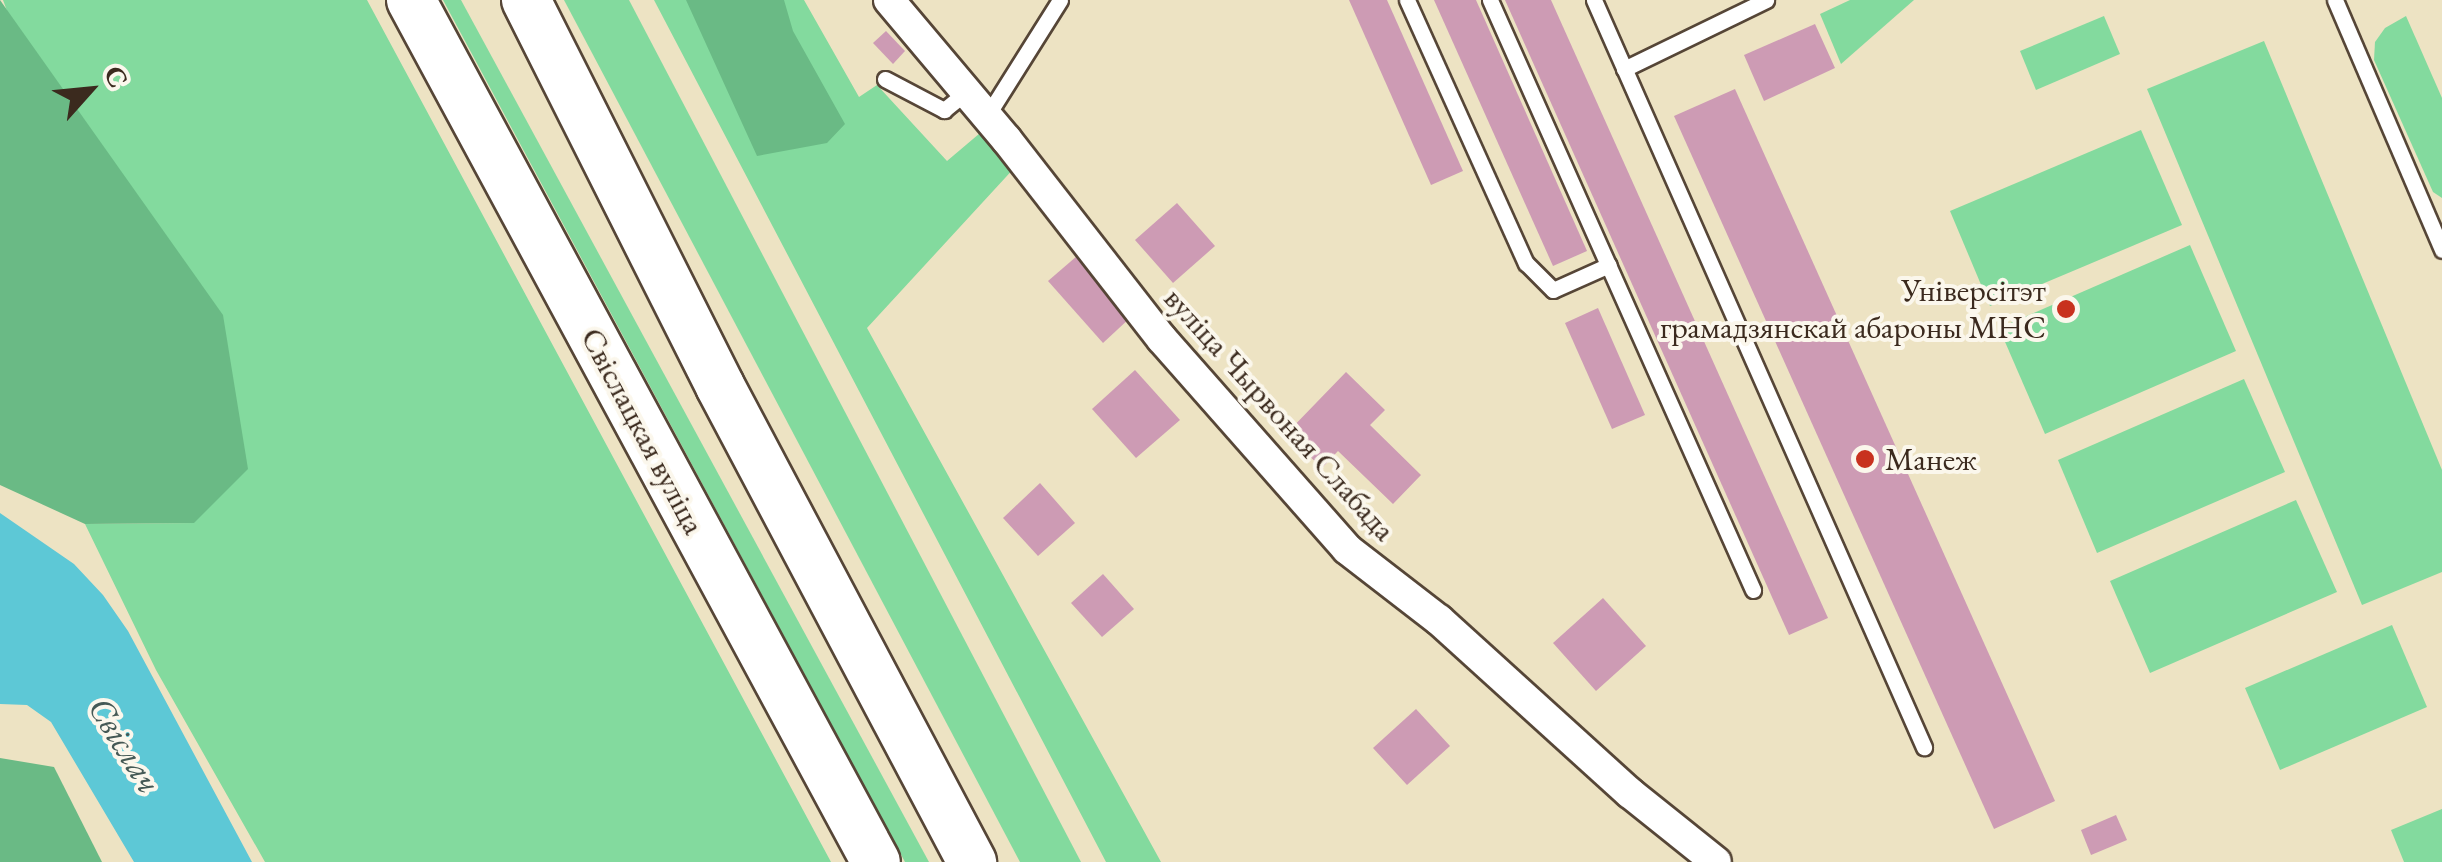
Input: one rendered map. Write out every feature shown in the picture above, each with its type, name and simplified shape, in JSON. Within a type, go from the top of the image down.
[{"type":"main road","name":"Свіслацкая вуліца","points":[[411,0],[876,862]]},
{"type":"main road","points":[[526,0],[720,386],[972,862]]},
{"type":"street","name":"вуліца Чырвоная Слабада","points":[[889,0],[987,116],[1162,340],[1347,549],[1439,620],[1630,793],[1716,862]]},
{"type":"lane","points":[[987,116],[1060,0]]},
{"type":"lane","points":[[1407,0],[1526,263],[1553,290],[1610,265]]},
{"type":"lane","points":[[1490,0],[1753,590]]},
{"type":"lane","points":[[1594,0],[1924,747]]},
{"type":"lane","points":[[1624,70],[1766,0]]},
{"type":"lane","points":[[2335,0],[2442,250]]},
{"type":"lane","points":[[885,79],[944,110],[966,92]]},
{"type":"green space","points":[[0,0],[223,315],[248,469],[194,523],[85,524],[0,485]]},
{"type":"green space","points":[[3,0],[367,0],[831,862],[265,862],[156,670],[85,524],[194,523]]},
{"type":"green space","points":[[443,0],[461,0],[929,862],[905,862]]},
{"type":"green space","points":[[564,0],[629,0],[1081,862],[1020,862]]},
{"type":"green space","points":[[654,0],[804,0],[859,97],[877,85],[947,161],[986,128],[1017,165],[867,328],[1161,862],[1106,862]]},
{"type":"green space","points":[[686,0],[784,0],[793,31],[845,124],[827,143],[757,156]]},
{"type":"green space","points":[[1850,0],[1914,0],[1841,64],[1820,14]]},
{"type":"green space","points":[[2104,16],[2120,54],[2036,90],[2020,51]]},
{"type":"green space","points":[[2406,16],[2442,98],[2442,198],[2433,192],[2374,60],[2375,42],[2385,28]]},
{"type":"green space","points":[[2264,41],[2442,470],[2442,572],[2362,605],[2147,89]]},
{"type":"green space","points":[[2141,130],[2182,225],[1990,306],[1950,211]]},
{"type":"green space","points":[[2190,245],[2236,351],[2045,434],[1999,328]]},
{"type":"green space","points":[[2244,379],[2285,472],[2097,553],[2058,460]]},
{"type":"green space","points":[[2296,500],[2337,592],[2150,673],[2110,581]]},
{"type":"green space","points":[[2392,625],[2427,707],[2280,770],[2245,688]]},
{"type":"green space","points":[[0,758],[54,767],[102,862],[0,862]]},
{"type":"green space","points":[[2442,809],[2442,862],[2404,862],[2391,830]]},
{"type":"water","name":"Свіслач","points":[[0,513],[74,564],[103,595],[128,631],[252,862],[134,862],[51,722],[27,705],[0,704]]},
{"type":"building","points":[[1349,0],[1387,0],[1463,171],[1431,185]]},
{"type":"building","points":[[1434,0],[1476,0],[1587,251],[1553,266]]},
{"type":"building","points":[[1505,0],[1551,0],[1828,618],[1789,635]]},
{"type":"building","points":[[1815,24],[1835,68],[1764,101],[1744,55]]},
{"type":"building","points":[[886,31],[905,51],[893,64],[873,43]]},
{"type":"building","name":"Манеж","points":[[1735,89],[2055,801],[1994,829],[1674,116]]},
{"type":"building","points":[[1177,203],[1215,246],[1173,283],[1135,240]]},
{"type":"building","points":[[1077,256],[1131,317],[1103,343],[1048,281]]},
{"type":"building","points":[[1598,308],[1645,415],[1612,429],[1565,323]]},
{"type":"building","points":[[1135,370],[1180,420],[1136,458],[1092,409]]},
{"type":"building","points":[[1346,372],[1385,410],[1370,425],[1421,475],[1393,504],[1338,451],[1322,468],[1286,434]]},
{"type":"building","points":[[1040,483],[1075,523],[1038,556],[1003,518]]},
{"type":"building","points":[[1103,574],[1134,609],[1102,637],[1071,603]]},
{"type":"building","points":[[1603,598],[1646,646],[1596,691],[1553,643]]},
{"type":"building","points":[[1416,709],[1450,746],[1407,785],[1373,748]]},
{"type":"building","points":[[2116,815],[2127,840],[2091,855],[2081,830]]},
{"type":"place","name":"Універсітэт грамадзянскай абароны МНС","points":[[2066,309]]},
{"type":"place","name":"Манеж","points":[[1865,459]]}]
